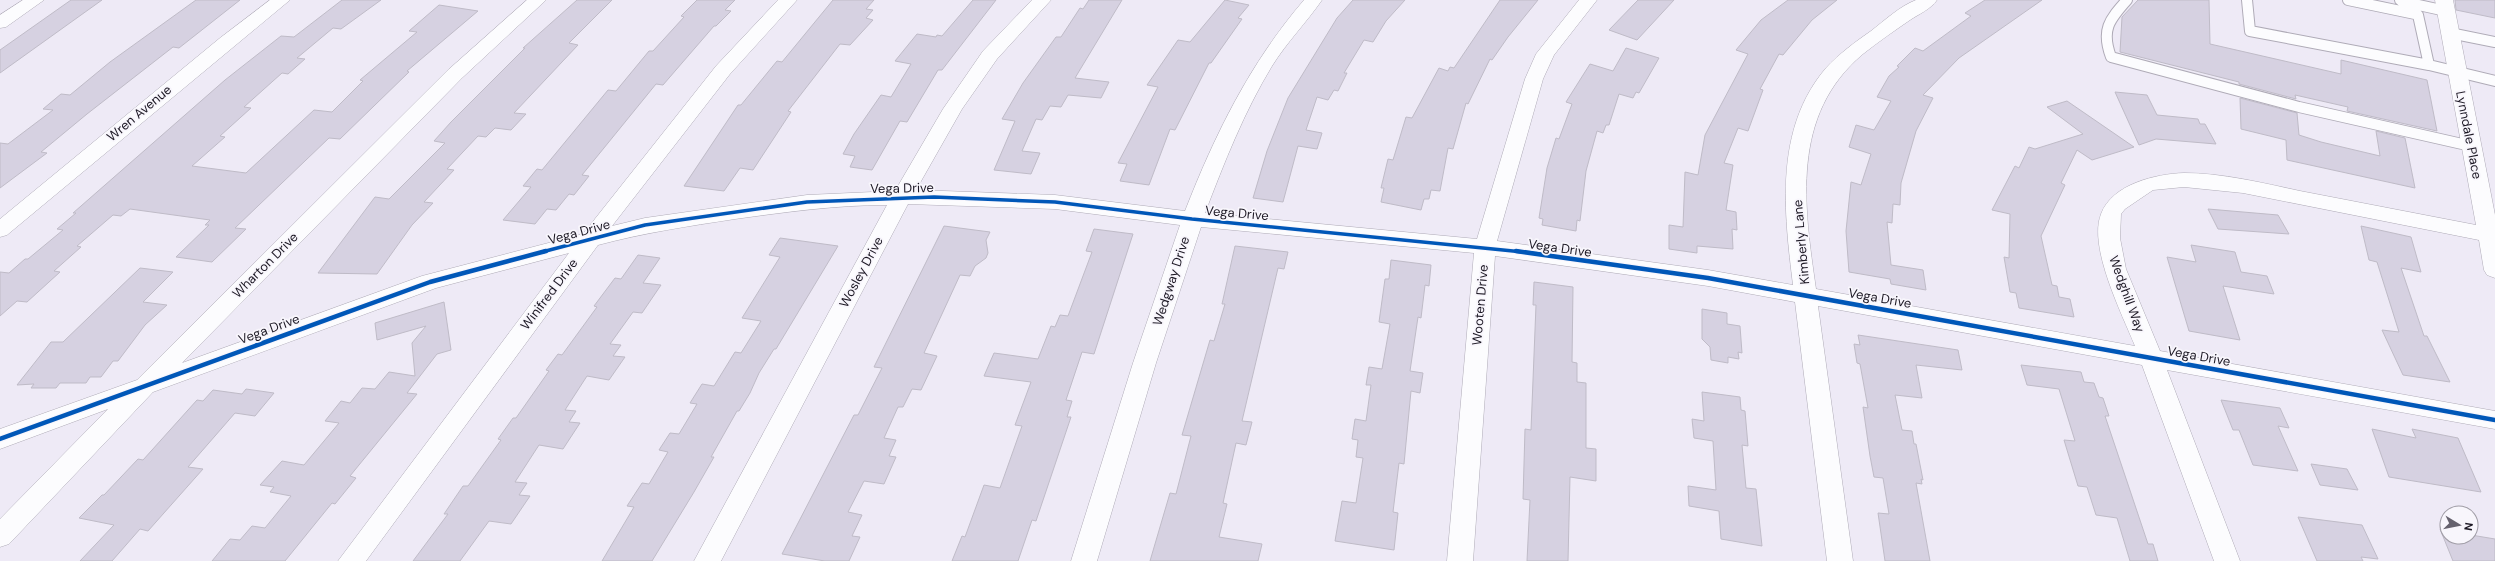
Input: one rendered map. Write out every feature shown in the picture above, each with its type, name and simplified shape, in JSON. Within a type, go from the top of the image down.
[{"type":"street","points":[[0,23],[35,0]]},
{"type":"street","name":"Wren Avenue","points":[[0,230],[226,42],[281,0]]},
{"type":"street","name":"Wharton Drive","points":[[0,536],[147,384],[455,74],[537,0]]},
{"type":"street","name":"Winifred Drive","points":[[351,561],[590,240],[723,70],[788,0]]},
{"type":"street","name":"Wosley Drive","points":[[707,561],[901,198],[968,84],[990,55],[1042,0]]},
{"type":"street","name":"Wedgway Drive","points":[[1084,561],[1135,390],[1192,218],[1221,144],[1269,56],[1292,22],[1312,0]]},
{"type":"street","name":"Wooten Drive","points":[[1460,561],[1485,247],[1534,79],[1545,54],[1588,0]]},
{"type":"street","name":"Kimberly Lane","points":[[1840,561],[1818,409],[1800,250],[1796,179],[1798,148],[1814,104],[1827,80],[1844,62],[1928,0]]},
{"type":"street","name":"Lynndale Place","points":[[2445,5],[2495,270]]},
{"type":"street","name":"Wedghill Way","points":[[2227,561],[2151,357],[2115,269],[2109,238],[2111,214],[2117,204],[2148,184],[2184,180],[2243,186],[2488,235]]},
{"type":"street","name":"Vega Drive","points":[[0,439],[147,384],[430,282],[645,225],[807,202],[901,198],[1055,202],[1192,218],[1485,247],[1805,294],[2495,420]]},
{"type":"lane","points":[[2127,0],[2111,18],[2105,41],[2112,57],[2299,106],[2471,146]]},
{"type":"lane","points":[[2247,0],[2250,31],[2429,65],[2495,81]]},
{"type":"lane","points":[[2348,0],[2418,15]]},
{"type":"lane","points":[[2399,0],[2418,15],[2429,65]]},
{"type":"lane","points":[[2399,0],[2445,5]]},
{"type":"lane","points":[[2450,33],[2495,42]]},
{"type":"building","points":[[71,0],[102,0],[0,73],[0,50]]},
{"type":"building","points":[[196,0],[240,0],[179,48],[173,47],[87,114],[41,152],[47,153],[0,188],[0,143],[8,144],[53,110],[43,109],[61,94],[70,95],[110,62]]},
{"type":"building","points":[[342,0],[381,0],[341,29],[333,28],[297,58],[305,59],[288,74],[282,73],[244,107],[251,108],[220,136],[225,137],[192,166],[246,173],[314,110],[332,112],[363,81],[360,80],[417,32],[409,31],[439,5],[478,11],[407,71],[409,72],[340,139],[329,138],[235,228],[246,229],[212,262],[176,257],[209,225],[205,225],[210,220],[130,209],[121,216],[113,215],[77,246],[81,247],[54,271],[60,272],[27,302],[17,301],[0,316],[0,272],[9,273],[63,230],[57,229],[76,213],[73,213],[225,80],[281,36],[294,37]]},
{"type":"building","points":[[577,0],[612,0],[569,43],[578,45],[514,113],[526,114],[511,130],[495,128],[486,137],[478,136],[447,169],[454,170],[424,202],[433,203],[412,225],[377,274],[318,273],[375,197],[389,199],[445,143],[434,141],[451,122],[525,48],[523,48]]},
{"type":"building","points":[[697,0],[735,0],[725,10],[731,11],[716,26],[714,26],[663,85],[656,84],[582,175],[589,176],[574,195],[569,194],[556,210],[547,209],[535,224],[503,220],[531,187],[523,186],[537,169],[542,170],[608,90],[616,91],[649,51],[653,51],[684,17],[681,16]]},
{"type":"building","points":[[833,0],[874,0],[866,9],[873,10],[866,18],[873,20],[850,45],[840,44],[788,111],[791,112],[753,170],[740,168],[724,191],[684,186],[738,105],[741,105],[777,61],[782,62]]},
{"type":"building","points":[[973,0],[996,0],[942,70],[938,70],[907,122],[900,121],[872,170],[850,167],[855,156],[843,154],[854,134],[881,95],[891,97],[911,64],[895,61],[917,34],[936,37],[937,35],[942,36]]},
{"type":"building","points":[[1089,0],[1122,0],[1075,78],[1109,82],[1101,98],[1068,95],[1061,107],[1050,106],[1042,120],[1036,119],[1022,151],[1040,153],[1031,174],[994,170],[1015,121],[1002,119],[1023,83],[1056,37],[1061,37],[1080,8],[1083,9]]},
{"type":"building","points":[[1225,0],[1249,5],[1238,18],[1242,19],[1211,63],[1209,63],[1175,130],[1170,129],[1149,185],[1120,181],[1127,164],[1118,163],[1158,87],[1147,85],[1178,40],[1190,42]]},
{"type":"building","points":[[1353,0],[1405,0],[1386,21],[1373,42],[1364,40],[1344,73],[1347,73],[1338,91],[1334,90],[1328,100],[1317,97],[1306,130],[1322,133],[1317,149],[1298,146],[1283,202],[1253,198],[1267,151],[1288,98],[1337,18]]},
{"type":"building","points":[[1500,0],[1538,0],[1508,37],[1492,60],[1490,59],[1468,104],[1466,103],[1453,149],[1448,148],[1440,191],[1431,190],[1429,199],[1424,199],[1421,210],[1381,202],[1384,188],[1381,188],[1388,159],[1393,160],[1406,117],[1412,118],[1439,68],[1448,71],[1450,67],[1454,68]]},
{"type":"building","points":[[1638,0],[1674,0],[1637,40],[1609,30]]},
{"type":"building","points":[[1788,0],[1837,0],[1812,20],[1783,55],[1779,54],[1760,89],[1763,90],[1748,131],[1738,128],[1724,163],[1733,165],[1726,210],[1736,212],[1737,230],[1732,229],[1733,249],[1697,246],[1697,253],[1669,249],[1669,225],[1683,227],[1685,172],[1698,175],[1705,135],[1748,54],[1736,50],[1761,20]]},
{"type":"building","points":[[1985,0],[2042,0],[1959,58],[1923,95],[1933,98],[1916,131],[1901,183],[1900,205],[1893,204],[1892,223],[1887,222],[1891,265],[1923,270],[1926,290],[1891,284],[1890,279],[1849,272],[1846,231],[1851,182],[1861,185],[1871,154],[1849,147],[1856,125],[1874,130],[1891,101],[1877,97],[1889,76],[1899,67],[1897,66],[1915,48],[1923,51],[1971,16],[1965,13]]},
{"type":"building","points":[[2138,0],[2209,0],[2210,44],[2341,74],[2341,60],[2427,80],[2437,131],[2347,111],[2348,107],[2295,95],[2296,99],[2239,84],[2239,82],[2120,52],[2122,17]]},
{"type":"building","points":[[2455,0],[2495,0],[2495,18],[2456,10]]},
{"type":"building","points":[[1626,48],[1659,58],[1639,93],[1636,92],[1633,98],[1619,94],[1609,125],[1606,125],[1603,133],[1597,131],[1586,171],[1580,221],[1577,220],[1576,231],[1542,225],[1543,219],[1539,218],[1547,168],[1556,138],[1559,139],[1572,104],[1566,102],[1590,64],[1613,71]]},
{"type":"building","points":[[2115,92],[2147,95],[2157,115],[2198,119],[2200,124],[2205,124],[2216,144],[2156,139],[2139,145]]},
{"type":"building","points":[[2240,98],[2297,113],[2299,135],[2321,142],[2380,156],[2376,131],[2405,138],[2415,188],[2287,160],[2286,140],[2241,129]]},
{"type":"building","points":[[2067,101],[2134,147],[2092,160],[2077,150],[2061,183],[2065,185],[2041,236],[2052,285],[2057,286],[2059,297],[2070,299],[2074,317],[2019,308],[2016,293],[2010,292],[2004,257],[2009,258],[2010,214],[1992,210],[2015,166],[2019,168],[2029,147],[2035,149],[2083,134],[2047,107]]},
{"type":"building","points":[[2208,209],[2278,215],[2289,234],[2218,229]]},
{"type":"building","points":[[944,226],[990,232],[986,240],[988,253],[986,258],[975,266],[970,276],[960,275],[924,353],[937,356],[921,390],[912,389],[903,407],[898,407],[884,438],[896,440],[889,456],[896,457],[884,484],[864,481],[848,512],[862,515],[852,536],[860,537],[849,561],[825,561],[782,554],[854,415],[858,415],[882,368],[874,367]]},
{"type":"building","points":[[2361,226],[2411,237],[2421,272],[2401,268],[2424,336],[2427,336],[2450,382],[2403,375],[2382,330],[2399,332],[2377,262],[2369,260]]},
{"type":"building","points":[[1094,229],[1133,234],[1094,354],[1082,352],[1066,400],[1072,401],[1067,417],[1071,417],[1036,521],[1032,520],[1018,561],[952,561],[962,536],[965,537],[984,485],[1000,488],[1022,426],[1015,425],[1031,382],[984,376],[994,353],[1038,359],[1051,326],[1055,327],[1060,315],[1068,316],[1092,252],[1086,251]]},
{"type":"building","points":[[780,238],[838,246],[776,349],[774,349],[759,373],[750,393],[739,411],[737,411],[711,457],[714,457],[652,561],[602,561],[634,507],[627,506],[642,483],[649,484],[668,452],[659,450],[670,433],[679,434],[697,404],[690,403],[702,384],[714,386],[735,352],[741,353],[761,321],[742,318],[780,257],[769,255]]},
{"type":"building","points":[[2191,245],[2235,252],[2241,272],[2267,276],[2274,294],[2223,286],[2240,340],[2189,331],[2167,257],[2196,262]]},
{"type":"building","points":[[1235,246],[1288,252],[1284,269],[1278,268],[1242,421],[1252,422],[1246,445],[1236,443],[1223,503],[1227,504],[1219,537],[1262,544],[1258,561],[1150,561],[1170,493],[1176,494],[1191,436],[1182,435],[1210,340],[1214,341],[1225,304],[1222,304]]},
{"type":"building","points":[[638,255],[660,258],[643,283],[661,285],[642,313],[633,312],[610,344],[621,345],[613,356],[625,357],[609,380],[587,376],[565,410],[576,411],[569,422],[580,423],[563,449],[539,445],[515,482],[527,483],[519,495],[530,496],[511,524],[489,521],[460,561],[413,561],[448,514],[444,514],[463,486],[468,486],[501,440],[498,439],[513,418],[516,418],[549,371],[546,370],[558,354],[562,355],[597,307],[594,306],[615,278],[621,279]]},
{"type":"building","points":[[1391,260],[1431,265],[1429,286],[1425,285],[1421,318],[1418,317],[1410,371],[1423,373],[1420,393],[1411,391],[1404,464],[1399,463],[1393,512],[1398,513],[1394,550],[1335,541],[1342,501],[1356,503],[1363,458],[1356,457],[1358,440],[1352,439],[1355,419],[1366,421],[1371,385],[1366,385],[1369,367],[1382,369],[1390,324],[1379,322],[1385,279],[1389,279]]},
{"type":"building","points":[[140,268],[173,272],[143,302],[167,305],[145,325],[118,361],[113,361],[101,377],[90,377],[86,383],[60,383],[56,388],[31,388],[34,384],[17,385],[51,342],[63,342]]},
{"type":"building","points":[[1534,282],[1573,287],[1572,362],[1577,363],[1577,382],[1586,383],[1586,448],[1596,449],[1596,481],[1570,477],[1568,561],[1527,561],[1530,500],[1523,499],[1525,429],[1531,430],[1536,305],[1533,305]]},
{"type":"building","points":[[444,302],[451,350],[437,354],[407,393],[417,394],[350,476],[356,478],[335,504],[332,503],[285,561],[212,561],[230,539],[240,540],[252,526],[265,528],[291,496],[270,492],[274,487],[260,485],[282,461],[304,465],[339,423],[325,421],[341,401],[350,403],[362,388],[375,389],[389,372],[415,376],[412,343],[426,326],[377,340],[375,323]]},
{"type":"building","points":[[1702,309],[1727,313],[1727,324],[1740,326],[1742,353],[1738,352],[1739,359],[1728,357],[1728,363],[1711,360],[1710,347],[1702,339]]},
{"type":"building","points":[[1858,335],[1958,350],[1962,370],[1916,365],[1922,398],[1895,395],[1902,430],[1912,431],[1914,444],[1916,444],[1923,480],[1921,479],[1922,484],[1916,483],[1930,561],[1885,561],[1878,513],[1889,514],[1883,478],[1874,477],[1870,456],[1863,407],[1868,408],[1860,364],[1857,363],[1854,344],[1860,345]]},
{"type":"building","points":[[2021,365],[2081,372],[2084,382],[2094,383],[2099,397],[2103,398],[2109,416],[2105,416],[2148,544],[2153,544],[2158,561],[2130,561],[2117,518],[2096,515],[2087,487],[2078,486],[2064,440],[2075,441],[2059,389],[2027,385]]},
{"type":"building","points":[[246,389],[274,393],[255,416],[235,413],[188,467],[203,469],[148,531],[140,529],[112,561],[80,561],[114,525],[79,518],[102,495],[104,495],[138,459],[143,460],[197,400],[203,401],[213,390],[242,394]]},
{"type":"building","points":[[1702,392],[1740,397],[1741,410],[1745,411],[1748,446],[1742,445],[1746,488],[1756,489],[1762,546],[1721,539],[1719,511],[1689,506],[1688,486],[1716,490],[1713,441],[1694,438],[1692,419],[1704,421]]},
{"type":"building","points":[[2221,400],[2280,408],[2289,428],[2278,426],[2298,471],[2253,465],[2239,430],[2233,430]]},
{"type":"building","points":[[2372,429],[2416,438],[2412,429],[2458,438],[2481,492],[2389,477]]},
{"type":"building","points":[[2311,464],[2347,469],[2358,490],[2320,485]]},
{"type":"building","points":[[2298,517],[2362,525],[2378,559],[2361,557],[2363,561],[2317,561]]},
{"type":"building","points":[[2479,536],[2495,539],[2495,561],[2453,561],[2446,545],[2479,545]]},
{"type":"cycle path","points":[[0,439],[430,282],[645,225],[807,202],[869,198],[934,197],[1055,202],[1192,219],[1485,247],[1708,278],[2495,420]]}]
